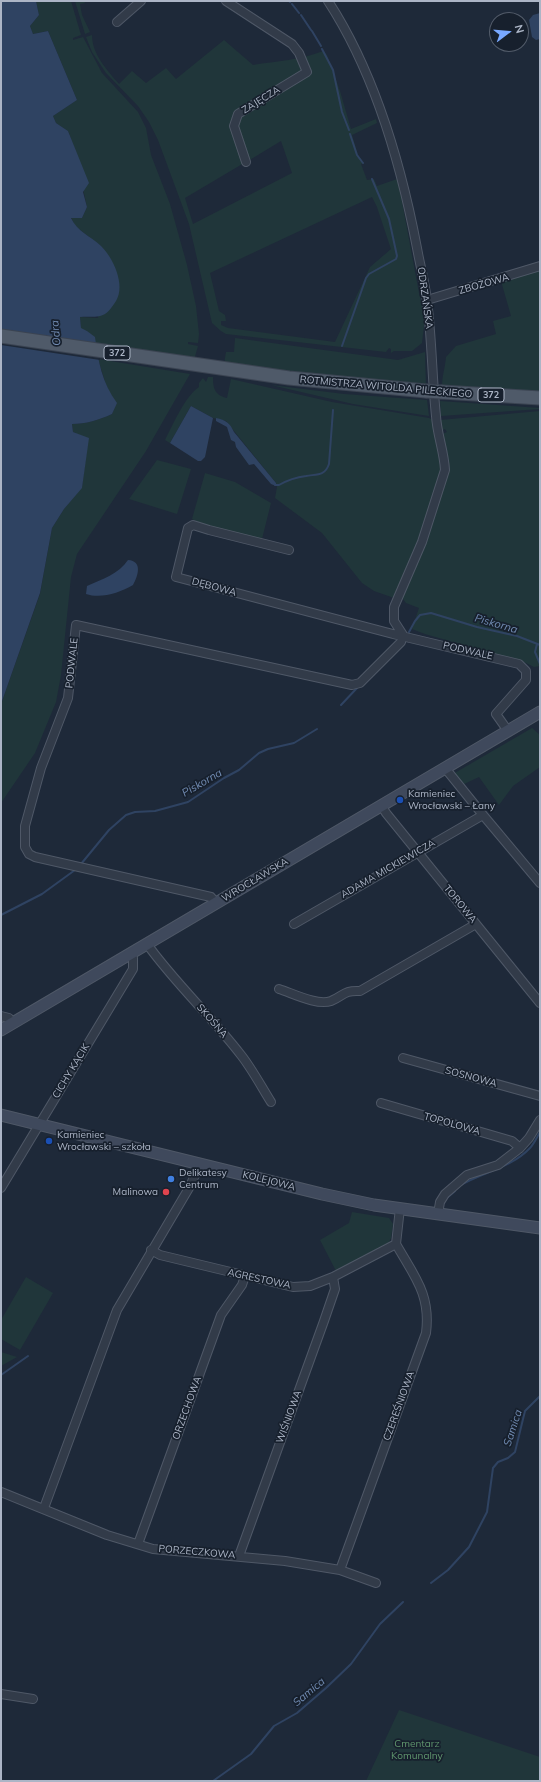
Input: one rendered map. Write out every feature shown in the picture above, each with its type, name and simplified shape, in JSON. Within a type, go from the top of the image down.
[{"type":"main road","name":"ROTMISTRZA WITOLDA PILECKIEGO","points":[[1,336],[336,384],[540,398]]},
{"type":"main road","name":"WROCŁAWSKA","points":[[1,1030],[540,712]]},
{"type":"main road","name":"KOLEJOWA","points":[[1,1115],[322,1194],[438,1214],[540,1228]]},
{"type":"street","points":[[117,22],[141,1]]},
{"type":"street","name":"ZAJĘCZA","points":[[226,1],[292,44],[299,53],[307,72],[238,114],[234,126],[246,162]]},
{"type":"street","name":"ODRZAŃSKA","points":[[328,1],[359,58],[391,143],[411,218],[427,300],[436,417],[445,470],[422,542],[396,601],[393,615],[394,621],[403,635]]},
{"type":"street","name":"ZBOŻOWA","points":[[427,300],[540,266]]},
{"type":"street","name":"DĘBOWA","points":[[289,550],[209,530],[193,524],[188,528],[176,577],[403,635]]},
{"type":"street","name":"PODWALE","points":[[216,903],[211,897],[35,857],[29,854],[25,847],[25,826],[41,768],[68,698],[76,625],[352,685],[357,685],[365,679],[401,642],[403,635],[519,664],[526,671],[527,676],[522,686],[496,714],[508,731]]},
{"type":"street","points":[[445,768],[540,883]]},
{"type":"street","name":"TOROWA","points":[[381,805],[540,1003]]},
{"type":"street","name":"ADAMA MICKIEWICZA","points":[[294,924],[483,815]]},
{"type":"street","points":[[279,989],[320,1002],[331,1001],[345,992],[360,990],[476,924]]},
{"type":"street","name":"SKOŚNA","points":[[147,944],[158,960],[241,1054],[271,1102]]},
{"type":"street","name":"CICHY KĄCIK","points":[[1,1188],[133,969],[133,958],[130,954]]},
{"type":"street","points":[[1,1016],[9,1018],[12,1024]]},
{"type":"street","name":"SOSNOWA","points":[[403,1058],[540,1096]]},
{"type":"street","name":"TOPOLOWA","points":[[382,1104],[512,1141],[520,1148]]},
{"type":"street","points":[[438,1214],[440,1202],[445,1194],[467,1175],[498,1164],[520,1148],[529,1138],[540,1120]]},
{"type":"street","points":[[44,1508],[117,1310],[151,1250],[189,1188],[196,1174],[198,1163]]},
{"type":"street","points":[[396,1244],[400,1208]]},
{"type":"street","name":"AGRESTOWA","points":[[151,1250],[160,1255],[292,1287],[310,1286],[333,1277],[396,1244]]},
{"type":"street","name":"CZEREŚNIOWA","points":[[340,1570],[426,1332],[427,1308],[424,1295],[396,1244]]},
{"type":"street","name":"ORZECHOWA","points":[[138,1544],[221,1315],[242,1285],[246,1276]]},
{"type":"street","name":"WIŚNIOWA","points":[[239,1556],[335,1289],[333,1277]]},
{"type":"street","name":"PORZECZKOWA","points":[[1,1492],[44,1508],[107,1535],[153,1549],[285,1561],[340,1570],[376,1583]]},
{"type":"street","points":[[1,1694],[32,1699]]},
{"type":"green space","points":[[36,1],[71,1],[81,35],[73,38],[73,40],[83,37],[102,73],[138,112],[146,128],[151,155],[170,204],[187,265],[196,306],[199,334],[198,343],[188,342],[188,344],[198,346],[194,360],[96,344],[87,331],[81,329],[80,317],[98,318],[101,246],[75,226],[71,217],[82,218],[87,207],[74,147],[68,131],[56,123],[53,116],[77,100],[48,31],[33,34],[30,26],[39,15]]},
{"type":"green space","points":[[75,1],[84,1],[85,3],[80,4],[82,15],[90,32],[85,34]]},
{"type":"green space","points":[[92,35],[97,55],[119,84],[132,71],[146,83],[166,68],[176,79],[224,40],[253,65],[297,58],[323,51],[327,55],[340,91],[351,129],[376,119],[377,123],[352,135],[358,155],[364,163],[361,164],[367,180],[374,179],[377,186],[397,179],[425,317],[422,343],[412,351],[394,351],[391,353],[391,349],[389,348],[386,352],[226,334],[212,323],[189,224],[158,140],[149,122],[138,106],[106,73],[92,52],[86,37]],"holes":[[[234,116],[248,161],[281,141],[292,173],[193,224],[185,198],[244,163]],[[372,197],[377,207],[391,249],[370,267],[335,342],[228,328],[221,325],[221,321],[226,321],[225,315],[219,311],[210,273]]]},
{"type":"green space","points":[[540,270],[540,394],[442,388],[446,357],[456,346],[496,334],[493,321],[511,316],[501,281]]},
{"type":"green space","points":[[235,338],[398,360],[425,352],[426,387],[224,364],[226,352],[234,352]]},
{"type":"green space","points":[[98,359],[190,374],[146,451],[77,554],[71,577],[61,675],[56,702],[35,753],[1,803],[1,704],[40,594],[52,528],[64,509],[82,487],[88,439],[73,432],[72,424],[92,421],[112,414],[116,403],[108,391]]},
{"type":"green space","points":[[208,377],[213,377],[214,388],[217,393],[227,398],[231,379],[332,402],[429,418],[433,420],[443,466],[427,522],[394,598],[374,591],[362,583],[322,533],[275,498],[277,487],[276,483],[226,421],[213,418],[191,406],[170,443],[165,440],[184,404],[199,387],[199,383],[203,378],[206,382]]},
{"type":"green space","points":[[271,385],[344,394],[427,400],[429,416],[353,404]]},
{"type":"green space","points":[[440,401],[540,408],[540,409],[441,416]]},
{"type":"green space","points":[[540,411],[540,666],[534,667],[526,663],[412,629],[419,608],[406,603],[401,596],[427,537],[447,475],[442,434],[447,432],[445,429],[441,431],[440,420]]},
{"type":"green space","points":[[157,460],[191,469],[177,514],[129,499]]},
{"type":"green space","points":[[205,473],[235,482],[271,503],[262,539],[206,526],[192,519]]},
{"type":"green space","points":[[532,728],[540,735],[540,767],[513,786],[499,805],[479,777],[462,785],[453,774]]},
{"type":"green space","points":[[352,1212],[389,1218],[393,1224],[391,1238],[388,1244],[336,1271],[320,1240],[349,1223]]},
{"type":"green space","points":[[26,1277],[53,1293],[20,1350],[1,1339],[1,1320]]},
{"type":"green space","points":[[1,1352],[17,1357],[1,1366]]},
{"type":"green space","name":"Cmentarz Komunalny","points":[[399,1710],[540,1757],[540,1781],[366,1781]]},
{"type":"water","name":"Odra","points":[[1,1],[36,1],[39,15],[30,26],[33,34],[48,31],[77,100],[53,116],[56,123],[68,131],[89,183],[83,192],[87,207],[82,218],[71,218],[84,233],[105,250],[117,272],[120,287],[116,301],[105,314],[97,317],[80,317],[81,328],[95,337],[99,363],[104,379],[117,403],[112,414],[92,421],[72,424],[73,432],[89,438],[82,488],[64,509],[52,528],[40,593],[1,704]]},
{"type":"water","points":[[540,13],[540,39],[536,40],[532,37],[529,20],[533,15]]},
{"type":"water","points":[[191,406],[213,418],[205,457],[201,461],[198,461],[170,443]]},
{"type":"water","points":[[216,418],[225,421],[231,426],[234,432],[276,483],[276,486],[271,484],[254,464],[249,465],[236,447],[235,442],[231,440],[227,427],[216,421]]},
{"type":"water","points":[[128,560],[136,563],[138,570],[133,585],[110,594],[98,596],[86,594],[87,586],[115,573]]},
{"type":"pier","points":[[1,331],[99,356],[100,360],[1,345]]},
{"type":"waterway","points":[[292,4],[299,13]]},
{"type":"waterway","points":[[301,15],[311,30]]},
{"type":"waterway","points":[[312,31],[321,46]]},
{"type":"waterway","points":[[322,49],[333,70],[342,112],[349,130]]},
{"type":"waterway","points":[[350,134],[357,155],[363,163]]},
{"type":"waterway","points":[[342,346],[366,278],[369,274],[396,259],[397,256],[389,219],[372,179]]},
{"type":"waterway","points":[[275,485],[279,485],[299,477],[320,474],[325,471],[329,464],[333,410]]},
{"type":"waterway","name":"Piskorna","points":[[409,632],[420,615],[431,613],[477,627],[517,636],[540,645]]},
{"type":"waterway","points":[[537,644],[535,652],[540,664]]},
{"type":"waterway","name":"Piskorna","points":[[341,705],[357,688]]},
{"type":"waterway","name":"Piskorna","points":[[81,864],[109,830],[126,815],[135,812],[155,811],[188,802],[239,770],[259,753],[268,749],[294,743],[317,729]]},
{"type":"waterway","name":"Piskorna","points":[[1,915],[42,894],[75,870]]},
{"type":"waterway","points":[[461,1185],[506,1165],[522,1155],[530,1148],[540,1132]]},
{"type":"waterway","points":[[448,1197],[455,1191]]},
{"type":"waterway","points":[[1,1375],[28,1356]]},
{"type":"waterway","name":"Samica","points":[[431,1583],[448,1570],[469,1547],[487,1512],[493,1468],[498,1462],[508,1458],[515,1452],[525,1411],[540,1396]]},
{"type":"waterway","name":"Samica","points":[[213,1781],[251,1754],[274,1726],[297,1713],[326,1688],[351,1664],[380,1624],[403,1602]]},
{"type":"place","name":"Kamieniec Wrocławski – Łany","points":[[400,800]]},
{"type":"place","name":"Kamieniec Wrocławski – szkoła","points":[[49,1141]]},
{"type":"place","name":"Delikatesy Centrum","points":[[171,1179]]},
{"type":"place","name":"Malinowa","points":[[166,1192]]}]
